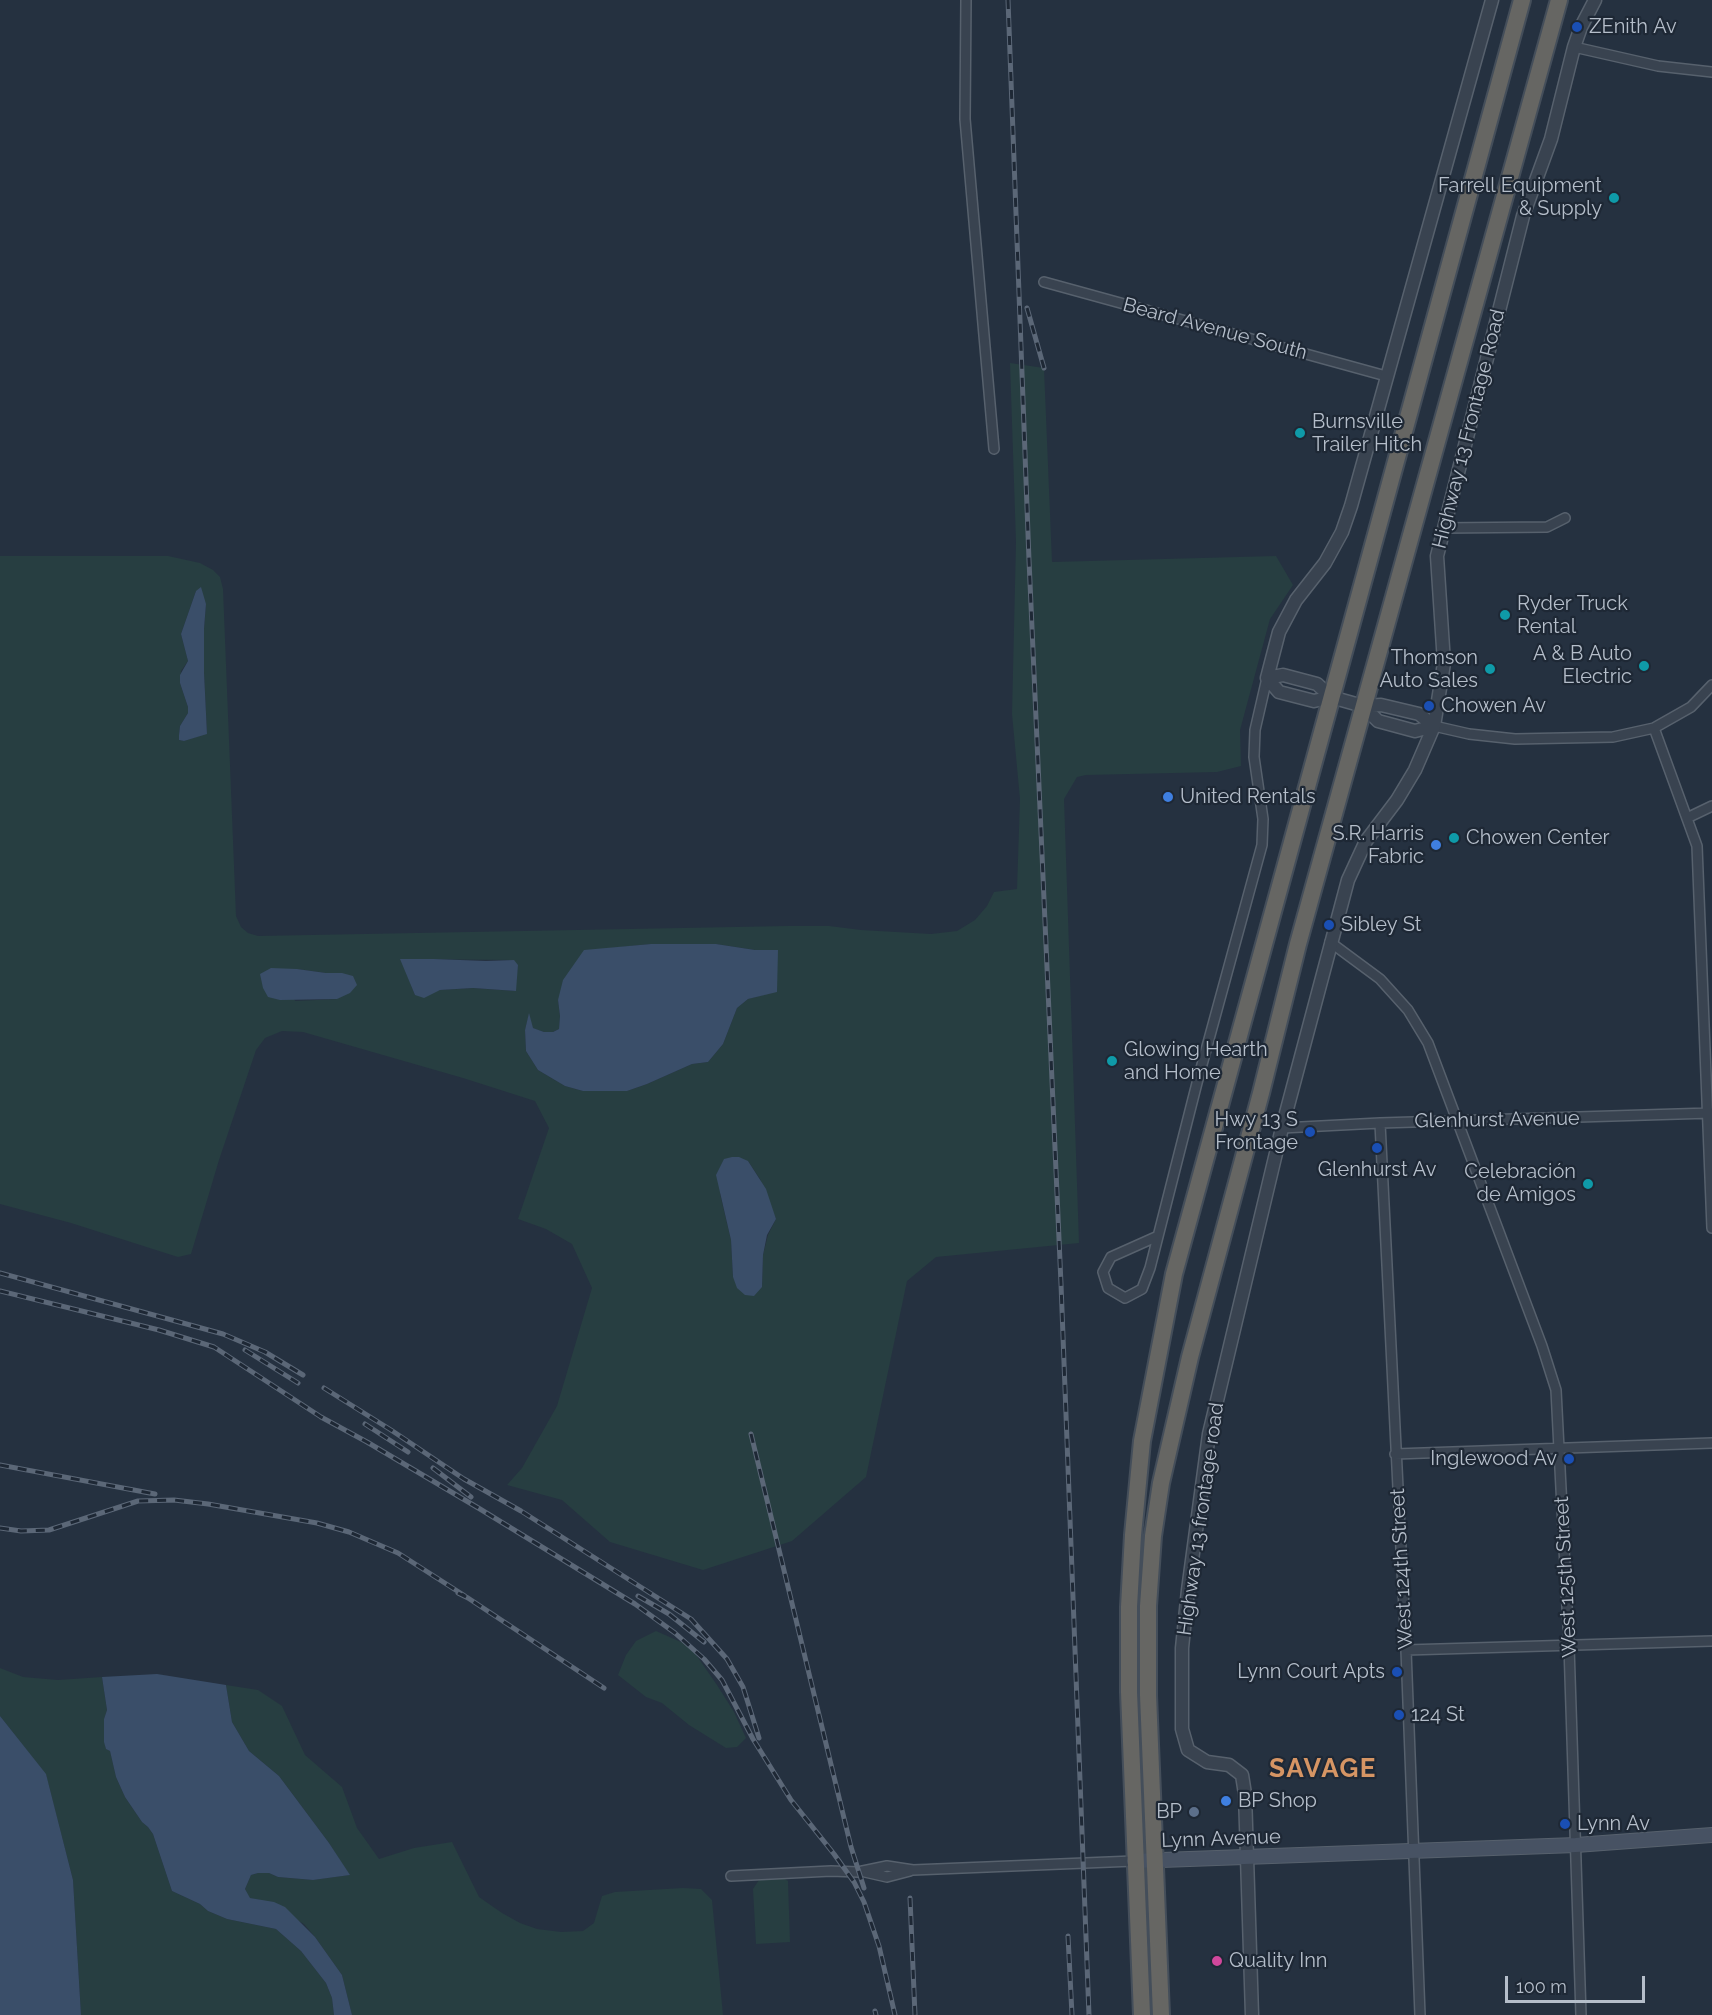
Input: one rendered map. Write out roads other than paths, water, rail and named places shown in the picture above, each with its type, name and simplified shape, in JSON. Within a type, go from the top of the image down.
[{"type":"highway","points":[[1142,2015],[1129,1716],[1129,1607],[1142,1441],[1174,1274],[1521,0]]},
{"type":"highway","points":[[1161,2015],[1148,1695],[1148,1606],[1153,1536],[1161,1483],[1190,1357],[1261,1093],[1298,944],[1559,0]]},
{"type":"main road","name":"Lynn Avenue","points":[[1134,1861],[1576,1845],[1712,1834]]},
{"type":"street","points":[[966,0],[964,119],[994,449]]},
{"type":"street","points":[[1158,1236],[1111,1257],[1103,1272],[1108,1288],[1125,1298],[1142,1289],[1150,1268],[1197,1083],[1262,845],[1263,819],[1254,757],[1254,739],[1279,632],[1296,600],[1325,563],[1342,532],[1364,461],[1492,0]]},
{"type":"street","name":"Highway 13 Frontage Road","points":[[1282,1128],[1348,880],[1366,841],[1415,770],[1434,726],[1444,663],[1437,556],[1523,216],[1551,139],[1574,47],[1595,0]]},
{"type":"street","points":[[1574,47],[1658,66],[1712,72]]},
{"type":"street","name":"Beard Avenue South","points":[[1044,282],[1386,376]]},
{"type":"street","points":[[1444,528],[1546,527],[1565,518]]},
{"type":"street","points":[[1267,678],[1283,675],[1317,684],[1331,698]]},
{"type":"street","points":[[1267,678],[1279,692],[1314,701],[1331,698],[1363,706],[1378,721],[1415,731],[1434,726],[1469,734],[1515,739],[1613,737],[1654,728],[1691,707],[1712,685]]},
{"type":"street","points":[[1654,728],[1697,846],[1710,1114],[1712,1228]]},
{"type":"street","points":[[1687,818],[1712,806]]},
{"type":"street","name":"West 125th Street","points":[[1330,942],[1380,979],[1408,1010],[1428,1043],[1542,1346],[1556,1390],[1569,1646],[1581,2015]]},
{"type":"street","name":"Glenhurst Avenue","points":[[1282,1128],[1457,1120],[1710,1114]]},
{"type":"street","name":"West 124th Street","points":[[1380,1123],[1406,1650],[1420,2015]]},
{"type":"street","name":"Highway 13 frontage road","points":[[1246,1858],[1245,1794],[1242,1775],[1229,1765],[1207,1762],[1188,1750],[1182,1729],[1182,1648],[1209,1434],[1282,1128]]},
{"type":"street","points":[[1395,1454],[1712,1443]]},
{"type":"street","points":[[1406,1650],[1712,1641]]},
{"type":"street","points":[[1246,1858],[1252,2015]]},
{"type":"street","name":"Lynn Avenue","points":[[731,1876],[831,1871],[863,1872],[887,1866],[913,1870],[1134,1861]]},
{"type":"water","points":[[201,587],[206,604],[204,672],[207,734],[184,741],[179,740],[180,726],[188,713],[188,707],[180,683],[180,675],[188,661],[181,634],[196,591]]},
{"type":"water","points":[[651,944],[716,944],[755,950],[778,950],[777,992],[748,999],[737,1008],[723,1044],[708,1062],[692,1064],[627,1091],[583,1091],[565,1086],[538,1070],[526,1051],[525,1030],[529,1013],[533,1028],[544,1032],[559,1029],[558,1000],[563,980],[584,950]]},
{"type":"water","points":[[400,959],[514,960],[518,965],[516,991],[473,988],[440,990],[424,998],[415,995]]},
{"type":"water","points":[[271,968],[342,973],[353,976],[357,985],[350,993],[337,999],[280,1000],[268,997],[263,988],[260,974]]},
{"type":"water","points":[[732,1157],[748,1161],[766,1189],[776,1219],[767,1235],[763,1255],[762,1287],[754,1296],[745,1295],[737,1288],[733,1277],[731,1240],[716,1175],[724,1159]]},
{"type":"water","points":[[157,1674],[226,1685],[232,1722],[249,1751],[279,1776],[350,1875],[313,1880],[258,1873],[251,1875],[245,1889],[250,1898],[274,1902],[285,1907],[315,1937],[342,1975],[352,2015],[334,2015],[332,1998],[326,1983],[301,1951],[276,1929],[227,1919],[172,1891],[153,1834],[125,1797],[116,1777],[110,1751],[106,1749],[104,1742],[104,1719],[107,1710],[102,1677]]},
{"type":"water","points":[[0,1716],[46,1774],[73,1880],[81,2015],[0,2015]]},
{"type":"railway","points":[[1008,0],[1089,2015]]},
{"type":"railway","points":[[1027,308],[1044,368]]},
{"type":"railway","points":[[0,1273],[223,1334],[265,1352],[303,1375]]},
{"type":"railway","points":[[0,1291],[159,1330],[214,1347],[321,1417],[480,1509],[635,1604],[675,1633],[704,1659],[722,1680],[753,1739],[791,1800],[854,1882],[864,1902],[879,1946],[895,2015]]},
{"type":"railway","points":[[245,1350],[298,1383]]},
{"type":"railway","points":[[324,1388],[464,1479],[521,1511],[691,1619],[727,1659],[743,1687],[759,1738]]},
{"type":"railway","points":[[365,1424],[408,1452]]},
{"type":"railway","points":[[751,1434],[851,1847],[864,1888]]},
{"type":"railway","points":[[0,1465],[155,1494]]},
{"type":"railway","points":[[433,1468],[471,1497]]},
{"type":"railway","points":[[0,1528],[21,1531],[49,1530],[138,1501],[174,1500],[208,1504],[317,1523],[349,1532],[398,1553],[465,1596]]},
{"type":"railway","points":[[458,1593],[604,1688]]},
{"type":"railway","points":[[638,1596],[669,1614],[704,1642]]},
{"type":"railway","points":[[910,1898],[915,2015]]},
{"type":"railway","points":[[1068,1936],[1072,2015]]},
{"type":"railway","points":[[875,2011],[876,2015]]},
{"type":"place","name":"ZEnith Av","points":[[1577,27]]},
{"type":"place","name":"Farrell Equipment & Supply","points":[[1614,198]]},
{"type":"place","name":"Burnsville Trailer Hitch","points":[[1300,433]]},
{"type":"place","name":"Ryder Truck Rental","points":[[1505,615]]},
{"type":"place","name":"A & B Auto Electric","points":[[1644,666]]},
{"type":"place","name":"Thomson Auto Sales","points":[[1490,669]]},
{"type":"place","name":"Chowen Av","points":[[1429,706]]},
{"type":"place","name":"United Rentals","points":[[1168,797]]},
{"type":"place","name":"Chowen Center","points":[[1454,838]]},
{"type":"place","name":"S.R. Harris Fabric","points":[[1436,845]]},
{"type":"place","name":"Sibley St","points":[[1329,925]]},
{"type":"place","name":"Glowing Hearth and Home","points":[[1112,1061]]},
{"type":"place","name":"Hwy 13 S Frontage","points":[[1310,1132]]},
{"type":"place","name":"Glenhurst Av","points":[[1377,1148]]},
{"type":"place","name":"Celebración de Amigos","points":[[1588,1184]]},
{"type":"place","name":"Inglewood Av","points":[[1569,1459]]},
{"type":"place","name":"Lynn Court Apts","points":[[1397,1672]]},
{"type":"place","name":"124 St","points":[[1399,1715]]},
{"type":"place","name":"BP Shop","points":[[1226,1801]]},
{"type":"place","name":"BP","points":[[1194,1812]]},
{"type":"place","name":"Lynn Av","points":[[1565,1824]]},
{"type":"place","name":"Quality Inn","points":[[1217,1961]]},
{"type":"district","name":"SAVAGE","points":[[1323,1769]]}]
